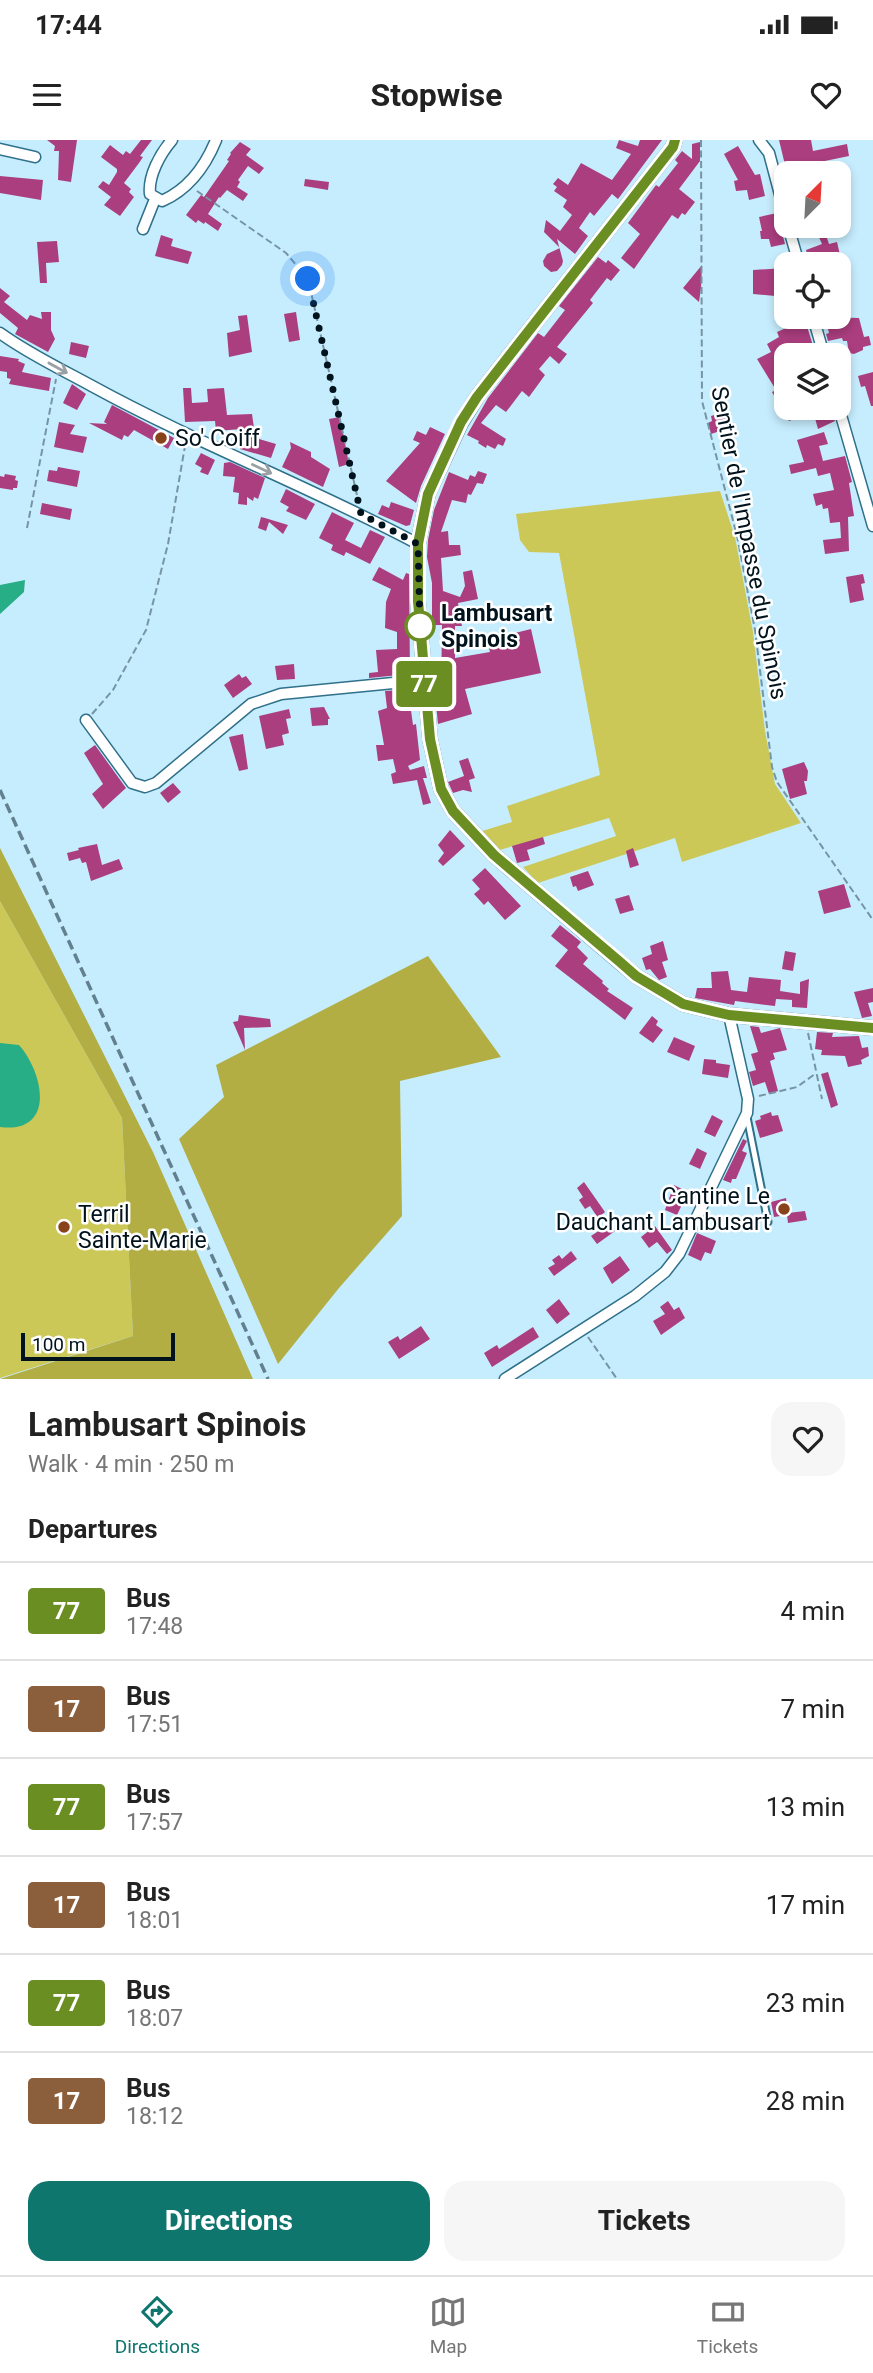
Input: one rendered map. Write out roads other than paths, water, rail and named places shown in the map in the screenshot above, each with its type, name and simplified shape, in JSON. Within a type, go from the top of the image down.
[{"type":"street","points":[[172,140],[153,174],[150,189],[150,194],[162,201],[175,195],[202,169],[216,140]]},
{"type":"street","points":[[675,140],[673,147],[477,397],[461,422],[428,494],[418,544],[418,601],[430,739],[441,789],[453,811],[494,855],[636,976],[683,1004],[729,1015],[873,1028]]},
{"type":"street","points":[[759,140],[769,153],[774,172]]},
{"type":"street","points":[[0,149],[35,158]]},
{"type":"street","points":[[143,229],[155,199]]},
{"type":"street","points":[[0,333],[58,368],[187,435],[361,514],[418,544]]},
{"type":"street","points":[[842,420],[873,526]]},
{"type":"street","points":[[86,720],[132,783],[145,787],[156,783],[251,704],[281,694],[424,680]]},
{"type":"street","points":[[505,1379],[635,1296],[665,1272],[679,1254],[747,1113],[748,1099],[729,1015]]},
{"type":"lane","points":[[747,1113],[768,1222]]},
{"type":"railway","points":[[0,790],[268,1379]]},
{"type":"place","name":"So' Coiff","points":[[161,438]]},
{"type":"place","name":"Lambusart Spinois","points":[[420,626]]},
{"type":"place","name":"Cantine Le Dauchant Lambusart","points":[[784,1209]]},
{"type":"place","name":"Terril Sainte-Marie","points":[[64,1227]]}]
